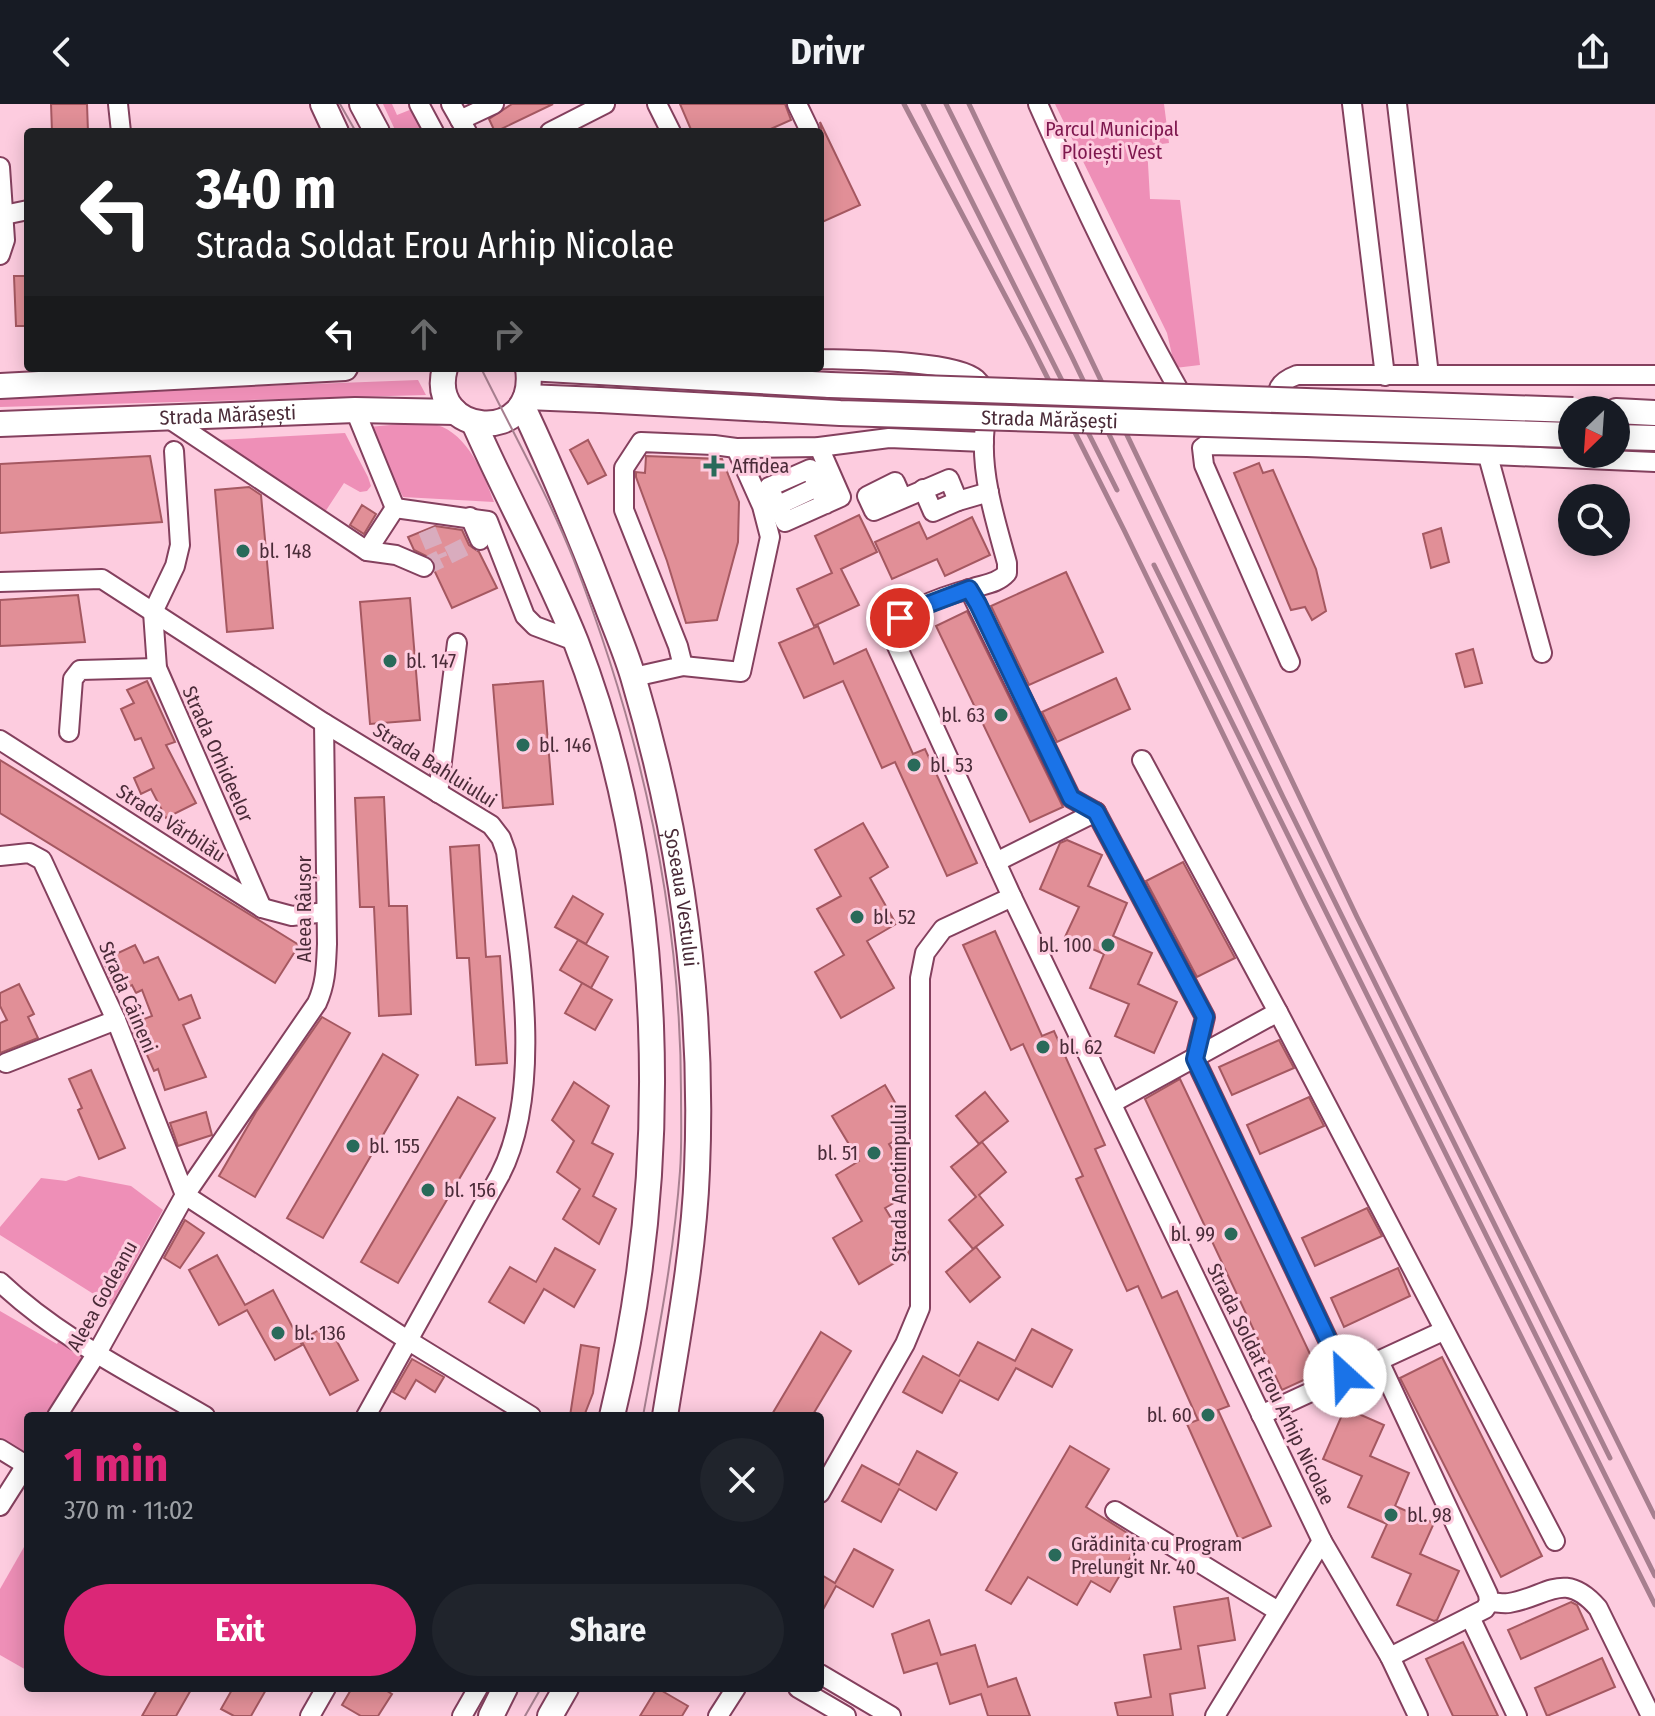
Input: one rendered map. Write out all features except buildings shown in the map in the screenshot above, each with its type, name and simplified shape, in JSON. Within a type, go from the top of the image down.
[{"type":"main road","points":[[323,104],[334,128]]},
{"type":"main road","points":[[362,104],[375,128]]},
{"type":"main road","name":"Strada Mărășești","points":[[0,386],[115,374],[192,372]]},
{"type":"main road","name":"Șoseaua Vestului","points":[[445,372],[443,388],[464,417],[575,641],[601,715],[623,800],[639,881],[653,1058],[650,1175],[622,1374],[613,1412]]},
{"type":"main road","name":"Șoseaua Vestului","points":[[528,372],[524,401],[634,677],[679,865],[693,970],[697,1043],[697,1172],[685,1292],[666,1412]]},
{"type":"main road","name":"Strada Mărășești","points":[[619,372],[830,385],[1558,409]]},
{"type":"main road","name":"Strada Mărășești","points":[[524,401],[600,400],[856,413],[1558,435]]},
{"type":"main road","points":[[464,417],[485,425],[501,422],[524,401]]},
{"type":"main road","name":"Strada Mărășești","points":[[0,424],[355,410],[464,417]]},
{"type":"main road","points":[[1630,412],[1655,413]]},
{"type":"main road","points":[[1630,437],[1655,438]]},
{"type":"main road","points":[[491,1716],[503,1692]]},
{"type":"main road","points":[[550,1716],[564,1692]]},
{"type":"street","points":[[118,104],[121,128]]},
{"type":"street","points":[[419,104],[432,128]]},
{"type":"street","points":[[459,119],[494,104]]},
{"type":"street","points":[[558,128],[605,104]]},
{"type":"street","points":[[657,104],[666,128]]},
{"type":"street","points":[[797,104],[809,128]]},
{"type":"street","points":[[1038,104],[1161,360],[1206,445]]},
{"type":"street","points":[[1352,104],[1385,376]]},
{"type":"street","points":[[1397,104],[1429,375]]},
{"type":"street","points":[[0,167],[5,240],[0,255]]},
{"type":"street","points":[[4,215],[24,211]]},
{"type":"street","points":[[824,359],[924,363],[974,376],[981,385],[987,400],[984,442],[989,492],[1007,573],[1001,580],[969,589],[1071,798],[1096,812],[1205,1017],[1195,1059],[1345,1376]]},
{"type":"street","points":[[1307,447],[1284,432],[1276,413],[1277,392],[1284,380],[1297,375],[1655,375]]},
{"type":"street","points":[[355,410],[395,508]]},
{"type":"street","points":[[165,416],[367,551],[396,555],[424,567]]},
{"type":"street","points":[[683,666],[624,510],[624,468],[641,442],[736,448],[819,447],[889,438],[984,442]]},
{"type":"street","points":[[1290,662],[1204,465],[1202,448],[1206,445],[1655,462]]},
{"type":"street","points":[[819,447],[841,497],[826,504],[785,522],[777,506],[817,487],[826,504]]},
{"type":"street","points":[[634,677],[683,666],[741,672],[770,537],[762,506],[736,448]]},
{"type":"street","points":[[153,612],[175,566],[180,545],[174,451]]},
{"type":"street","points":[[1488,456],[1542,653]]},
{"type":"street","points":[[902,498],[949,479],[958,501],[989,492]]},
{"type":"street","points":[[367,551],[395,508]]},
{"type":"street","points":[[395,508],[470,517],[525,616],[535,626],[575,641]]},
{"type":"street","points":[[420,512],[427,530]]},
{"type":"street","name":"Strada Bahluiului","points":[[0,582],[102,579],[324,723],[491,825],[501,838],[506,852],[522,974],[524,1078],[517,1134],[510,1155],[368,1412]]},
{"type":"street","name":"Strada Soldat Erou Arhip Nicolae","points":[[969,589],[908,612],[895,626],[894,637],[1012,897],[1322,1541],[1390,1657],[1418,1716]]},
{"type":"street","name":"Strada Orhideelor","points":[[153,612],[157,668],[262,908]]},
{"type":"street","points":[[438,793],[457,643]]},
{"type":"street","points":[[69,732],[73,679],[80,670],[157,668]]},
{"type":"street","name":"Aleea Râușor","points":[[185,1195],[317,1003],[326,978],[324,723]]},
{"type":"street","name":"Strada Vărbilău","points":[[0,740],[262,908],[292,916],[326,912]]},
{"type":"street","points":[[1142,760],[1278,1012],[1555,1541]]},
{"type":"street","points":[[996,862],[1096,812]]},
{"type":"street","name":"Strada Câineni","points":[[0,856],[29,853],[42,860],[116,1020],[185,1195]]},
{"type":"street","name":"Strada Anotimpului","points":[[824,1486],[905,1344],[920,1308],[920,978],[925,953],[943,929],[1012,897]]},
{"type":"street","points":[[1112,1103],[1278,1012]]},
{"type":"street","points":[[6,1063],[116,1020]]},
{"type":"street","points":[[185,1195],[524,1412]]},
{"type":"street","name":"Aleea Godeanu","points":[[60,1412],[97,1353],[185,1195]]},
{"type":"street","points":[[0,1282],[24,1304],[97,1353],[198,1412]]},
{"type":"street","points":[[1261,1415],[1443,1331]]},
{"type":"street","points":[[1379,1361],[1488,1594],[1489,1602],[1485,1609],[1390,1657]]},
{"type":"street","points":[[0,1449],[24,1462]]},
{"type":"street","points":[[0,1506],[24,1469]]},
{"type":"street","points":[[1115,1511],[1278,1611]]},
{"type":"street","points":[[1215,1716],[1322,1541]]},
{"type":"street","points":[[1489,1602],[1507,1604],[1557,1586],[1588,1597],[1598,1608],[1651,1716]]},
{"type":"street","points":[[1470,1617],[1517,1716]]},
{"type":"street","points":[[824,1676],[891,1716]]},
{"type":"street","points":[[310,1716],[324,1692]]},
{"type":"street","points":[[462,1716],[476,1692]]},
{"type":"street","points":[[718,1716],[733,1692]]},
{"type":"street","points":[[805,1692],[846,1716]]},
{"type":"green space","points":[[383,104],[392,104],[397,115],[412,109],[419,128],[394,128]]},
{"type":"green space","name":"Parcul Municipal Ploiești Vest","points":[[1055,104],[1164,104],[1169,143],[1147,146],[1150,199],[1180,200],[1200,365],[1175,368],[1167,333]]},
{"type":"green space","points":[[418,380],[426,395],[0,407],[0,396]]},
{"type":"green space","points":[[411,423],[437,425],[458,437],[473,457],[494,502],[403,497],[369,427]]},
{"type":"green space","points":[[345,433],[371,486],[367,491],[360,492],[344,483],[325,512],[219,440]]},
{"type":"green space","points":[[79,1176],[131,1186],[163,1210],[111,1305],[0,1235],[0,1227],[41,1178],[66,1181]]},
{"type":"green space","points":[[0,1311],[57,1344],[61,1335],[86,1354],[49,1412],[24,1412],[22,1454],[0,1440]]},
{"type":"green space","points":[[24,1547],[24,1669],[0,1655],[0,1589]]},
{"type":"tunnel","points":[[427,530],[439,559]]},
{"type":"tunnel","points":[[424,567],[475,542]]},
{"type":"tram line","points":[[340,104],[354,128]]},
{"type":"tram line","points":[[483,372],[552,510],[597,623],[637,754],[664,888],[674,956],[679,1024],[681,1162],[670,1264],[644,1412]]},
{"type":"tram line","points":[[525,1716],[539,1692]]},
{"type":"railway","points":[[904,104],[1124,530],[1303,899],[1655,1605]]},
{"type":"railway","points":[[923,104],[1117,490]]},
{"type":"railway","points":[[946,104],[1071,355],[1283,797],[1610,1458]]},
{"type":"railway","points":[[969,104],[1357,917],[1655,1517]]},
{"type":"railway","points":[[1154,565],[1655,1576]]},
{"type":"place","name":"Affidea","points":[[714,466]]},
{"type":"place","name":"bl. 148","points":[[243,551]]},
{"type":"place","name":"bl. 147","points":[[390,661]]},
{"type":"place","name":"bl. 63","points":[[1001,715]]},
{"type":"place","name":"bl. 146","points":[[523,745]]},
{"type":"place","name":"bl. 53","points":[[914,765]]},
{"type":"place","name":"bl. 52","points":[[857,917]]},
{"type":"place","name":"bl. 100","points":[[1108,945]]},
{"type":"place","name":"bl. 62","points":[[1043,1047]]},
{"type":"place","name":"bl. 155","points":[[353,1146]]},
{"type":"place","name":"bl. 51","points":[[874,1153]]},
{"type":"place","name":"bl. 156","points":[[428,1190]]},
{"type":"place","name":"bl. 99","points":[[1231,1234]]},
{"type":"place","name":"bl. 136","points":[[278,1333]]},
{"type":"place","name":"bl. 60","points":[[1208,1415]]},
{"type":"place","name":"bl. 98","points":[[1391,1515]]},
{"type":"place","name":"Grădinița cu Program Prelungit Nr. 40","points":[[1055,1555]]},
{"type":"route","points":[[900,618],[908,612],[969,589],[978,604],[1071,798],[1096,812],[1205,1017],[1195,1059],[1345,1376]]}]
